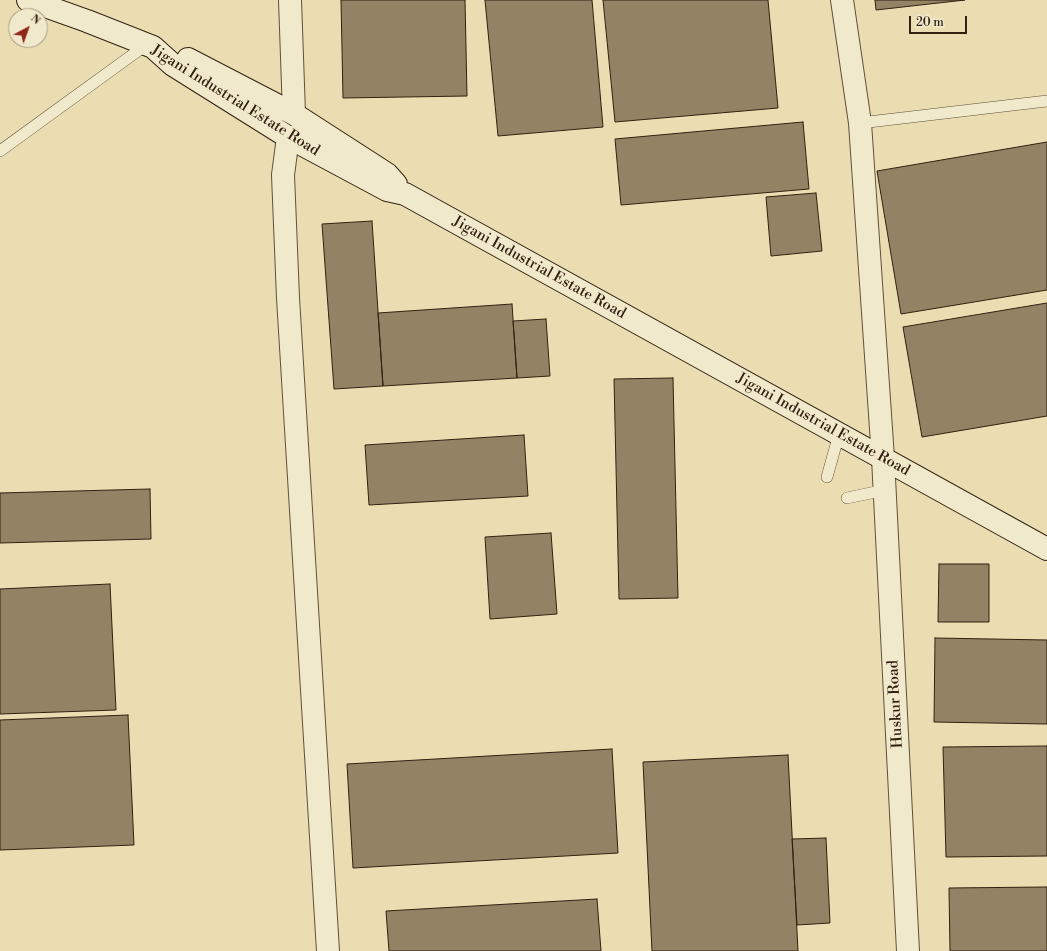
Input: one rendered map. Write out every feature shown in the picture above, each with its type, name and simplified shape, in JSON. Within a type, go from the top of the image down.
[{"type":"street","name":"Jigani Industrial Estate Road","points":[[28,0],[87,20],[149,46],[173,65],[288,137],[387,190],[405,194],[1047,549]]},
{"type":"street","points":[[290,0],[294,114]]},
{"type":"street","name":"Huskur Road","points":[[842,0],[860,123],[885,490],[908,951]]},
{"type":"street","points":[[149,46],[181,56],[294,114],[387,174],[405,194]]},
{"type":"street","points":[[288,137],[283,175],[288,291],[328,951]]},
{"type":"lane","points":[[0,151],[149,46]]},
{"type":"lane","points":[[860,123],[1047,101]]},
{"type":"lane","points":[[827,477],[839,434]]},
{"type":"lane","points":[[847,498],[885,490]]},
{"type":"building","points":[[341,0],[465,0],[467,96],[343,98]]},
{"type":"building","points":[[485,0],[592,0],[603,127],[498,136]]},
{"type":"building","points":[[603,0],[768,0],[778,108],[615,122]]},
{"type":"building","points":[[875,0],[965,0],[876,10]]},
{"type":"building","points":[[803,122],[809,189],[621,205],[615,139]]},
{"type":"building","points":[[1047,142],[1047,290],[901,314],[877,171]]},
{"type":"building","points":[[816,193],[822,251],[771,256],[766,197]]},
{"type":"building","points":[[372,221],[383,386],[334,389],[322,224]]},
{"type":"building","points":[[1047,303],[1047,416],[922,437],[903,327]]},
{"type":"building","points":[[512,304],[517,378],[383,386],[378,313]]},
{"type":"building","points":[[546,319],[550,376],[517,378],[513,321]]},
{"type":"building","points":[[673,378],[678,598],[619,599],[614,379]]},
{"type":"building","points":[[524,435],[528,496],[369,505],[365,445]]},
{"type":"building","points":[[150,489],[151,539],[0,543],[0,493]]},
{"type":"building","points":[[551,533],[557,614],[490,619],[485,537]]},
{"type":"building","points":[[939,564],[989,564],[989,622],[938,622]]},
{"type":"building","points":[[110,584],[116,710],[0,714],[0,589]]},
{"type":"building","points":[[935,638],[1047,640],[1047,724],[934,722]]},
{"type":"building","points":[[128,715],[134,845],[0,850],[0,720]]},
{"type":"building","points":[[1047,746],[1047,856],[946,857],[943,747]]},
{"type":"building","points":[[612,749],[618,853],[353,868],[347,764]]},
{"type":"building","points":[[788,755],[798,951],[652,951],[643,762]]},
{"type":"building","points":[[826,838],[830,923],[797,925],[792,839]]},
{"type":"building","points":[[1047,887],[1047,951],[950,951],[949,888]]},
{"type":"building","points":[[597,899],[601,951],[389,951],[386,911]]}]
